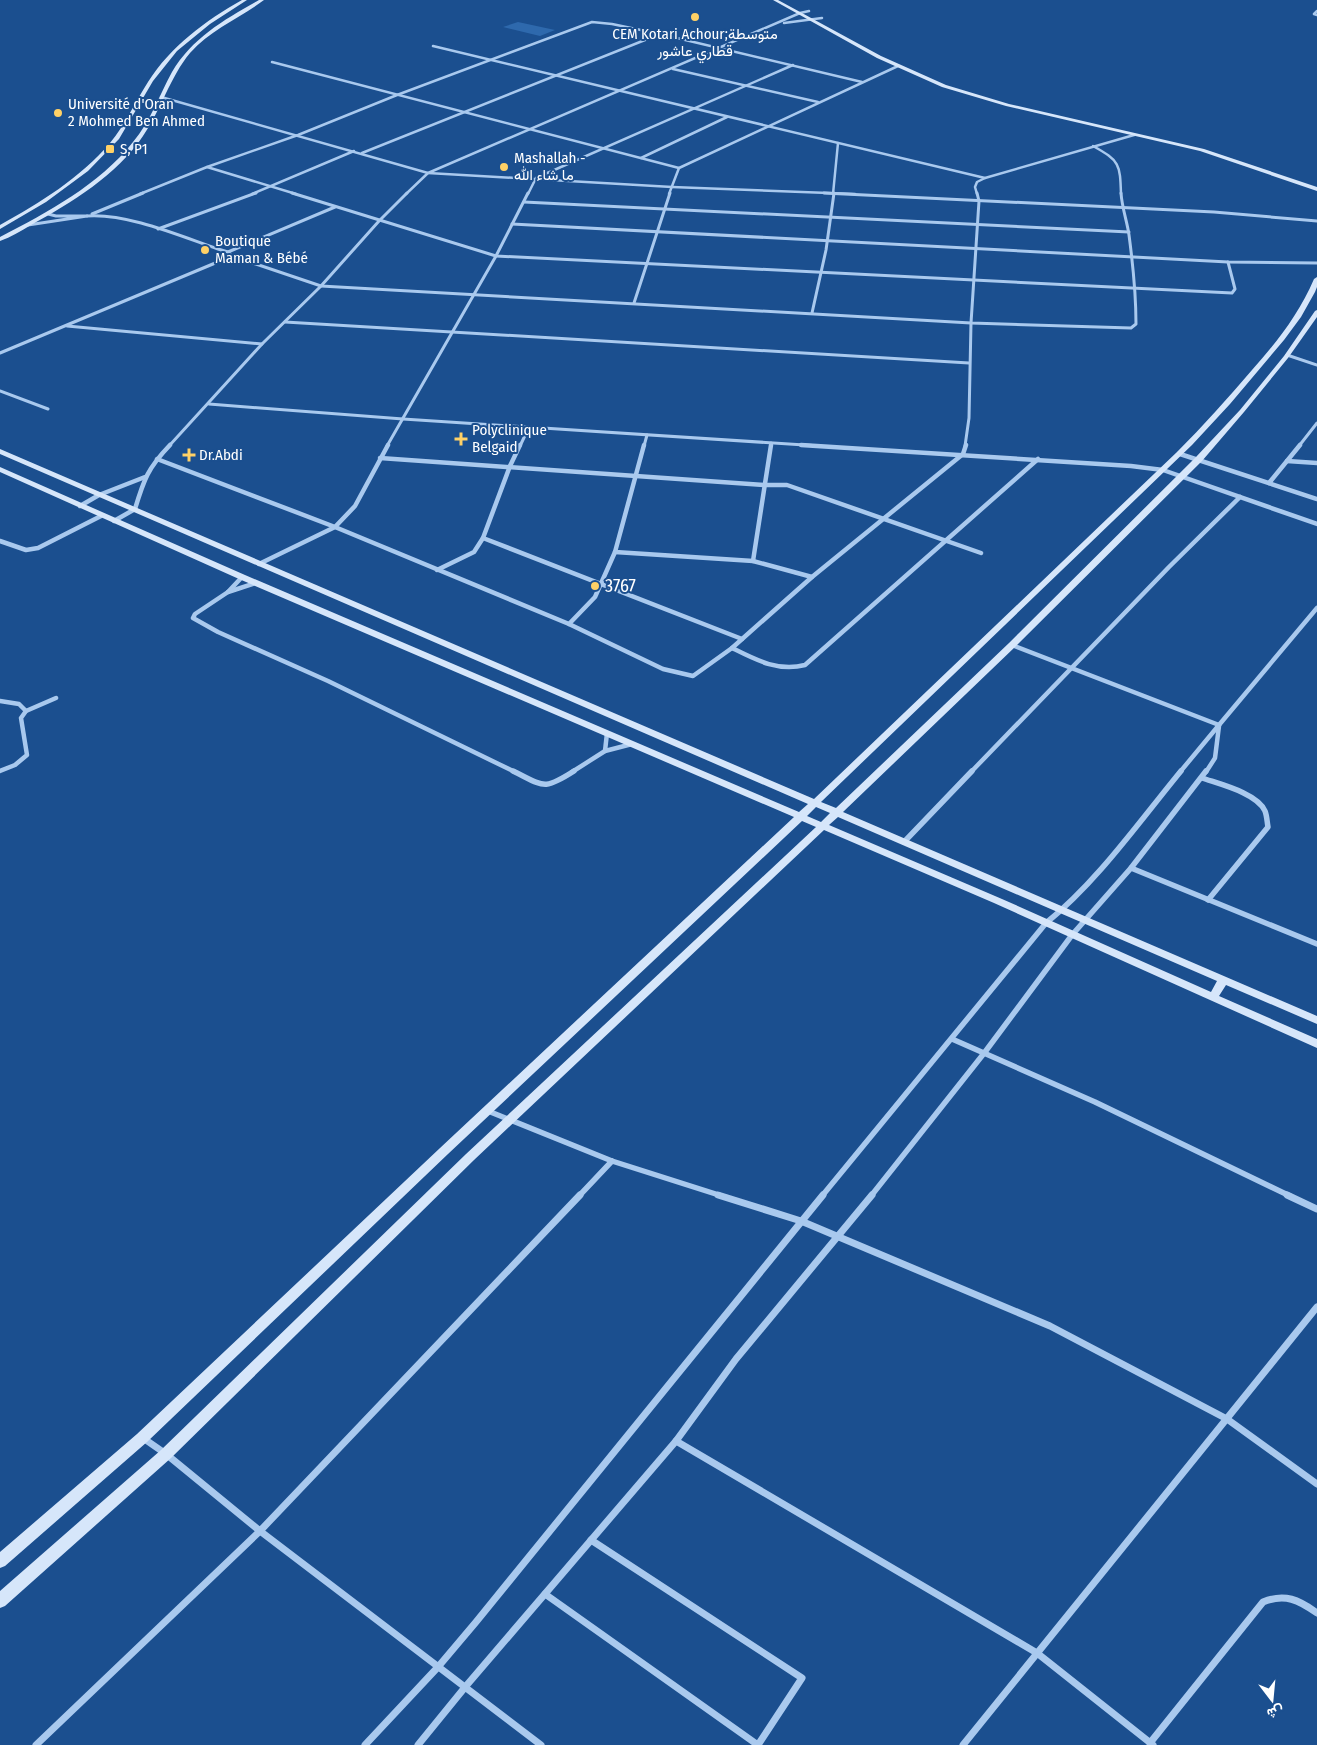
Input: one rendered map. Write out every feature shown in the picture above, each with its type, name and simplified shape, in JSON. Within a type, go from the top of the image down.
[{"type":"main road","points":[[0,227],[41,204],[95,162],[112,145],[156,72],[177,47],[200,29],[245,0]]},
{"type":"main road","points":[[0,239],[48,214],[107,172],[135,143],[181,60],[206,36],[236,14],[262,0]]},
{"type":"main road","points":[[775,0],[898,66],[944,85],[1040,114],[1202,150],[1244,163],[1317,190]]},
{"type":"main road","points":[[788,0],[831,23]]},
{"type":"main road","points":[[890,55],[942,79],[988,95],[1034,108],[1207,147],[1317,184]]},
{"type":"main road","points":[[0,1561],[142,1438],[815,803],[1180,454],[1226,406],[1296,321],[1312,293],[1317,279]]},
{"type":"main road","points":[[0,1601],[166,1454],[470,1157],[1012,646],[1199,460],[1287,355],[1317,312]]},
{"type":"main road","points":[[0,451],[1317,1020]]},
{"type":"main road","points":[[0,469],[101,516],[822,825],[1317,1044]]},
{"type":"main road","points":[[1213,997],[1224,980]]},
{"type":"street","points":[[114,521],[135,509],[145,477],[157,459],[262,344],[286,322],[428,172],[673,69],[800,13],[809,11]]},
{"type":"street","points":[[778,23],[822,18]]},
{"type":"street","points":[[48,214],[56,216],[86,216],[206,167],[298,135],[397,95],[592,22],[612,24],[660,34],[862,82]]},
{"type":"street","points":[[361,153],[660,34]]},
{"type":"street","points":[[433,46],[985,178]]},
{"type":"street","points":[[272,62],[679,168],[898,66]]},
{"type":"street","points":[[259,564],[335,527],[355,506],[380,458],[496,256],[536,178],[692,108],[794,65]]},
{"type":"street","points":[[673,69],[818,102]]},
{"type":"street","points":[[161,97],[428,172],[672,187],[1214,212],[1317,221]]},
{"type":"street","points":[[641,158],[727,117]]},
{"type":"street","points":[[157,459],[335,527],[569,624],[663,669],[693,676],[732,648],[812,577],[963,454],[968,441],[969,363],[975,281],[976,224],[979,201],[975,187],[977,182],[985,178],[1134,135]]},
{"type":"street","points":[[812,313],[828,241],[835,194],[838,143]]},
{"type":"street","points":[[28,225],[104,214],[228,252],[232,256],[320,286],[971,323],[1131,328],[1136,324],[1136,290],[1129,232],[1122,207],[1120,172],[1116,161],[1110,155],[1093,146]]},
{"type":"street","points":[[158,229],[270,188],[354,151]]},
{"type":"street","points":[[206,167],[496,256],[1136,290],[1232,293],[1235,289],[1228,262]]},
{"type":"street","points":[[634,303],[679,168]]},
{"type":"street","points":[[524,202],[1129,232]]},
{"type":"street","points":[[228,252],[336,207]]},
{"type":"street","points":[[512,224],[1228,262],[1317,263]]},
{"type":"street","points":[[0,353],[232,256]]},
{"type":"street","points":[[286,322],[969,363]]},
{"type":"street","points":[[64,326],[262,344]]},
{"type":"street","points":[[1287,355],[1317,365]]},
{"type":"street","points":[[0,391],[48,409]]},
{"type":"street","points":[[209,404],[647,435],[1097,462],[1163,470],[1317,524]]},
{"type":"street","points":[[1269,483],[1317,423]]},
{"type":"street","points":[[437,570],[474,552],[483,538],[510,466],[529,427]]},
{"type":"street","points":[[569,624],[595,597],[615,552],[647,435]]},
{"type":"street","points":[[753,561],[771,443]]},
{"type":"street","points":[[1180,454],[1317,499]]},
{"type":"street","points":[[380,458],[764,485],[776,484],[796,487],[981,553]]},
{"type":"street","points":[[732,648],[779,668],[794,669],[805,665],[1038,459]]},
{"type":"street","points":[[1287,461],[1317,463]]},
{"type":"street","points":[[80,506],[99,495],[145,477]]},
{"type":"street","points":[[904,842],[1072,670],[1169,567],[1240,497]]},
{"type":"street","points":[[0,541],[26,550],[38,548],[101,516]]},
{"type":"street","points":[[483,538],[742,639]]},
{"type":"street","points":[[615,552],[753,561],[812,577]]},
{"type":"street","points":[[242,577],[228,592],[195,614],[193,618],[218,632],[328,682],[537,783],[544,785],[554,784],[605,751],[632,744]]},
{"type":"street","points":[[228,592],[256,583]]},
{"type":"street","points":[[365,1745],[438,1666],[1046,923],[1061,911],[1105,863],[1317,608]]},
{"type":"street","points":[[1012,646],[1219,725]]},
{"type":"street","points":[[0,772],[16,765],[27,755],[21,718],[26,711],[56,698]]},
{"type":"street","points":[[0,701],[19,704],[26,711]]},
{"type":"street","points":[[418,1745],[466,1686],[676,1441],[736,1359],[839,1237],[985,1052],[1072,935],[1131,868],[1202,778],[1215,758],[1219,725]]},
{"type":"street","points":[[605,751],[606,733]]},
{"type":"street","points":[[1202,778],[1252,798],[1261,804],[1265,811],[1268,827],[1208,900]]},
{"type":"street","points":[[1131,868],[1317,944]]},
{"type":"street","points":[[952,1038],[1095,1102],[1317,1209]]},
{"type":"street","points":[[488,1111],[612,1161],[801,1221],[1050,1326],[1226,1419],[1317,1484]]},
{"type":"street","points":[[36,1745],[260,1531],[612,1161]]},
{"type":"street","points":[[963,1745],[1317,1307]]},
{"type":"street","points":[[142,1438],[166,1454],[260,1531],[541,1745]]},
{"type":"street","points":[[676,1441],[1037,1653],[1152,1744],[1263,1602],[1275,1596],[1285,1596],[1299,1601],[1317,1613]]},
{"type":"street","points":[[545,1594],[758,1745],[802,1678],[591,1540]]},
{"type":"shaded area","points":[[518,22],[555,30],[540,36],[503,27]]},
{"type":"place","name":"CEM Kotari Achour;متوسطة قطاري عاشور","points":[[695,17]]},
{"type":"place","name":"Université d'Oran 2 Mohmed Ben Ahmed","points":[[58,113]]},
{"type":"place","name":"S, P1","points":[[110,149]]},
{"type":"place","name":"Mashallah - ما شاء الله","points":[[504,167]]},
{"type":"place","name":"Boutique Maman & Bébé","points":[[205,250]]},
{"type":"place","name":"Polyclinique Belgaid","points":[[461,439]]},
{"type":"place","name":"Dr.Abdi","points":[[189,455]]},
{"type":"place","name":"3767","points":[[595,586]]}]
